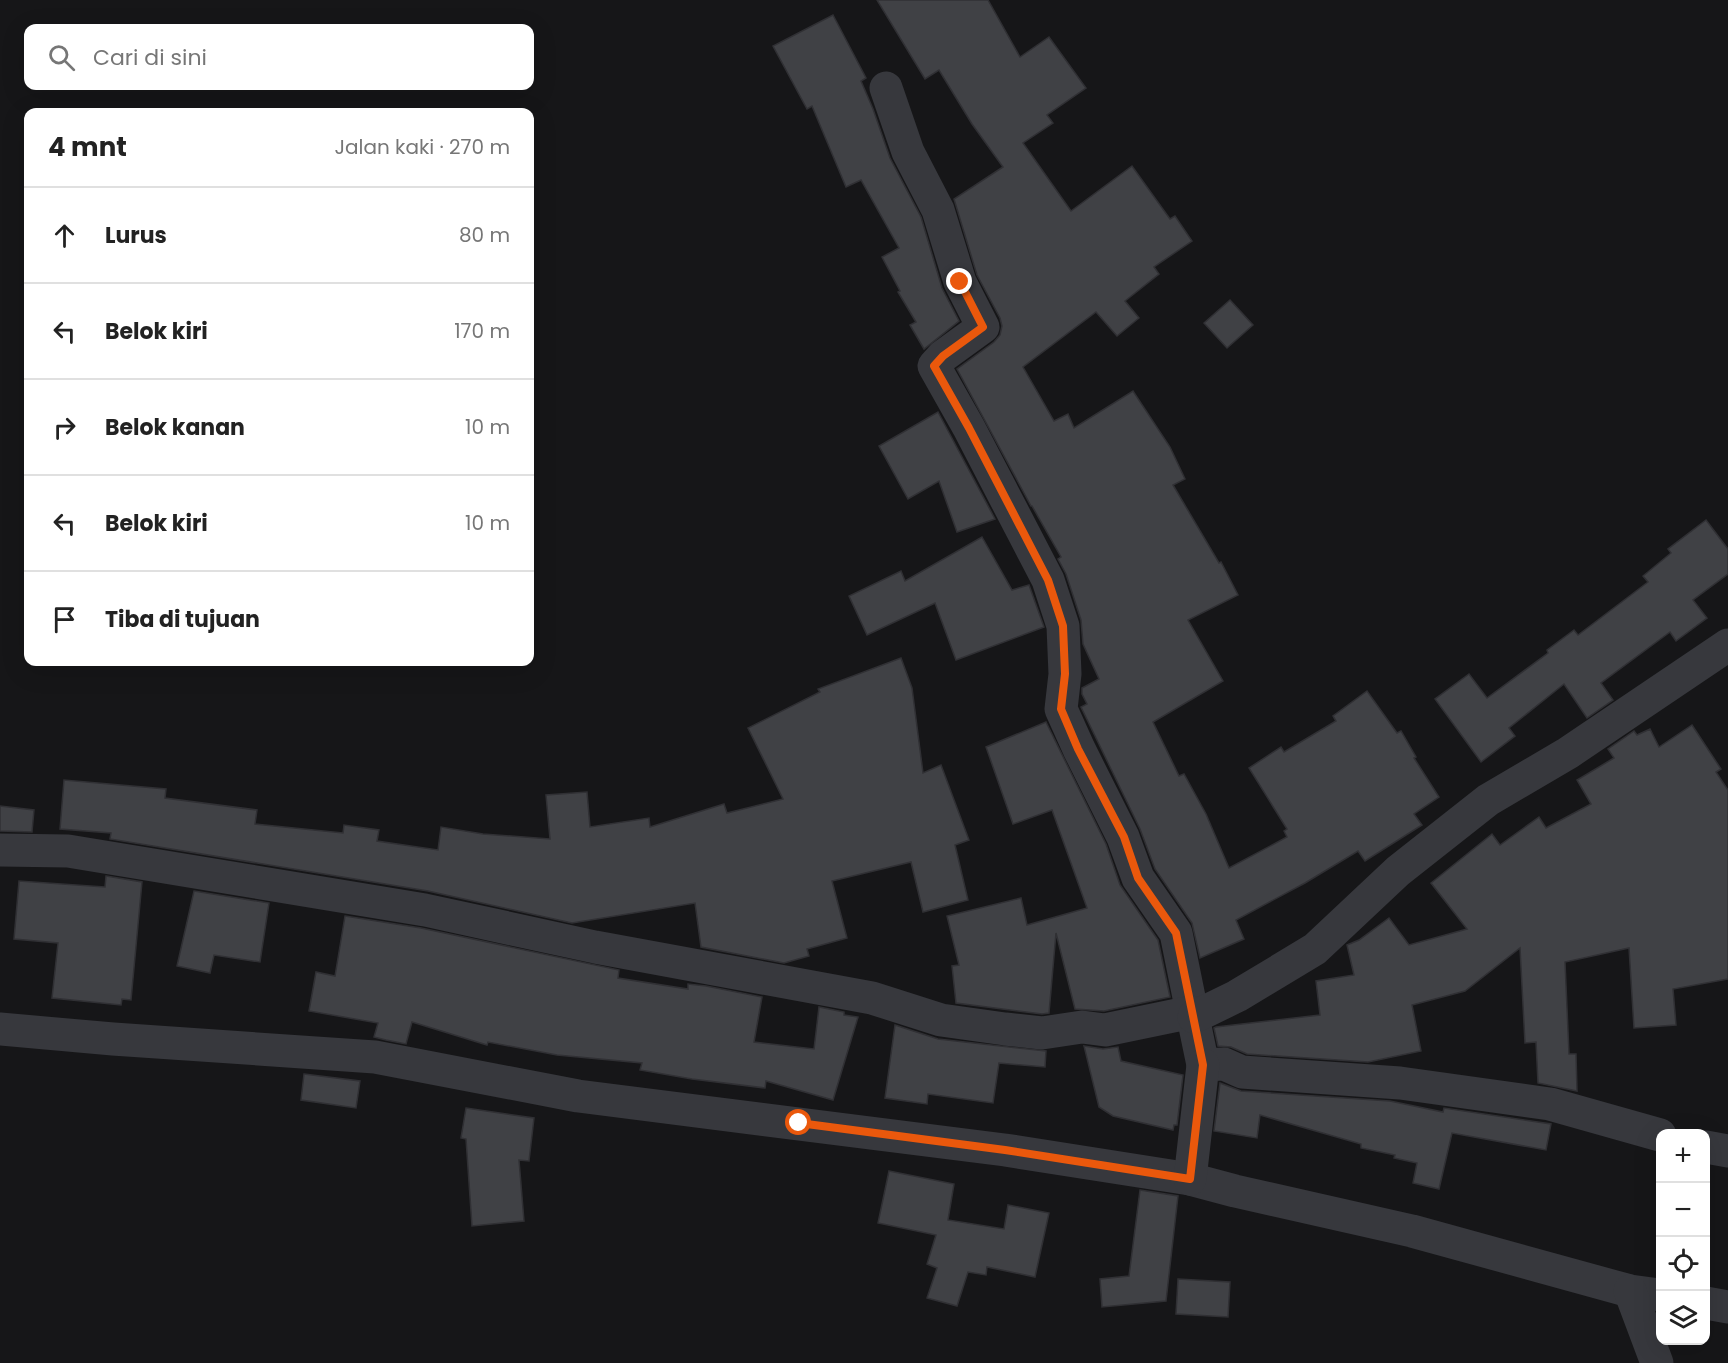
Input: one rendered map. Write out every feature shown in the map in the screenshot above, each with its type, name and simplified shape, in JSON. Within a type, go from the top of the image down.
[{"type":"street","points":[[886,88],[908,152],[938,210],[960,282],[983,327],[943,356],[934,366],[1048,580],[1063,626],[1065,674],[1061,709],[1078,749],[1124,837],[1138,878],[1176,933],[1203,1065],[1190,1179]]},
{"type":"street","points":[[0,850],[68,851],[425,910],[595,947],[872,998],[941,1020],[1042,1033],[1082,1027],[1105,1030],[1193,1014],[1237,996],[1315,949],[1398,871],[1488,800],[1568,753],[1728,645]]},
{"type":"street","points":[[0,1029],[375,1057],[578,1096],[994,1148],[1190,1179],[1412,1231],[1645,1293],[1657,1363]]},
{"type":"street","points":[[1203,1065],[1224,1065],[1242,1072],[1400,1083],[1550,1104],[1656,1134]]},
{"type":"street","points":[[1710,1148],[1728,1151]]},
{"type":"street","points":[[1710,1304],[1728,1307]]},
{"type":"building","points":[[877,0],[988,0],[1020,57],[1049,37],[1086,88],[1047,115],[1053,123],[1023,143],[1071,211],[1132,166],[1170,219],[1175,216],[1192,241],[1154,267],[1159,274],[1125,301],[1139,318],[1117,336],[1096,312],[1023,367],[1054,421],[1068,414],[1074,428],[1133,391],[1170,447],[1185,479],[1173,485],[1219,563],[1221,562],[1238,595],[1188,620],[1223,681],[1153,722],[1179,776],[1184,774],[1206,814],[1229,868],[1287,837],[1284,831],[1287,829],[1249,768],[1281,747],[1284,752],[1336,721],[1333,716],[1367,691],[1397,733],[1401,731],[1416,757],[1414,758],[1439,797],[1414,814],[1422,825],[1365,861],[1358,851],[1236,920],[1244,939],[1200,958],[1192,923],[1155,869],[1140,829],[1081,707],[1087,704],[1082,688],[1099,679],[1083,644],[1081,620],[1066,574],[1058,559],[1061,557],[957,369],[994,342],[1000,335],[1002,326],[977,275],[954,199],[1003,167],[972,124],[939,70],[925,79]]},
{"type":"building","points":[[833,15],[866,78],[861,81],[890,158],[921,217],[942,288],[959,321],[924,349],[910,325],[916,322],[898,292],[900,291],[882,257],[899,248],[861,180],[846,187],[812,106],[807,109],[773,46]]},
{"type":"building","points":[[1230,300],[1253,325],[1227,348],[1204,323]]},
{"type":"building","points":[[938,412],[995,519],[957,532],[939,481],[908,499],[879,446]]},
{"type":"building","points":[[1706,520],[1728,549],[1728,574],[1693,600],[1707,618],[1676,641],[1670,632],[1601,683],[1613,700],[1587,718],[1564,684],[1509,728],[1515,736],[1481,762],[1435,699],[1469,674],[1487,698],[1548,653],[1547,650],[1574,630],[1578,635],[1648,582],[1643,576],[1671,553],[1668,549]]},
{"type":"building","points":[[982,537],[1012,590],[1029,585],[1044,627],[956,660],[935,603],[867,635],[849,596],[901,571],[905,581]]},
{"type":"building","points":[[901,658],[912,688],[923,773],[941,765],[969,840],[955,845],[968,900],[923,912],[911,862],[832,881],[847,938],[807,949],[809,956],[784,963],[701,947],[695,903],[572,923],[428,891],[110,839],[111,833],[60,829],[64,780],[166,789],[165,798],[257,810],[255,824],[343,833],[344,825],[379,830],[377,841],[438,850],[441,827],[483,834],[550,839],[546,795],[587,792],[590,827],[649,818],[650,827],[724,804],[727,813],[783,799],[748,728],[820,692],[818,689]]},
{"type":"building","points":[[1046,722],[1106,844],[1120,885],[1158,940],[1170,997],[1104,1011],[1075,1009],[1056,933],[1049,1013],[956,1003],[952,966],[959,965],[947,916],[1021,898],[1027,925],[1087,908],[1052,810],[1013,824],[986,747]]},
{"type":"building","points":[[1692,725],[1721,769],[1716,772],[1728,790],[1728,979],[1673,989],[1676,1025],[1634,1028],[1629,948],[1565,962],[1569,1054],[1576,1054],[1577,1091],[1538,1083],[1536,1042],[1525,1043],[1520,948],[1465,991],[1412,1005],[1421,1051],[1368,1062],[1247,1054],[1231,1047],[1218,1046],[1214,1028],[1216,1027],[1320,1015],[1316,981],[1354,975],[1347,945],[1359,940],[1389,918],[1409,945],[1467,929],[1431,883],[1492,834],[1500,845],[1539,817],[1546,828],[1591,804],[1577,780],[1614,758],[1608,749],[1634,731],[1637,735],[1650,729],[1659,747]]},
{"type":"building","points":[[0,806],[34,810],[32,832],[0,831]]},
{"type":"building","points":[[106,876],[142,882],[131,1000],[122,999],[121,1005],[52,998],[58,943],[14,939],[19,881],[105,887]]},
{"type":"building","points":[[194,891],[269,903],[260,962],[214,955],[210,973],[177,966]]},
{"type":"building","points":[[345,916],[421,928],[619,970],[618,978],[688,989],[688,984],[706,986],[762,997],[754,1042],[814,1049],[819,1007],[858,1017],[833,1100],[766,1081],[765,1088],[692,1079],[640,1070],[642,1063],[557,1055],[488,1042],[487,1045],[412,1022],[406,1044],[374,1037],[378,1023],[309,1011],[316,972],[335,976]]},
{"type":"building","points":[[895,1025],[938,1039],[1046,1051],[1045,1067],[999,1063],[993,1103],[928,1094],[927,1104],[885,1098]]},
{"type":"building","points":[[1084,1046],[1103,1049],[1118,1047],[1121,1061],[1183,1075],[1177,1125],[1174,1125],[1173,1130],[1113,1116],[1099,1107]]},
{"type":"building","points":[[304,1074],[360,1081],[356,1108],[301,1100]]},
{"type":"building","points":[[1220,1083],[1241,1091],[1390,1101],[1443,1112],[1444,1108],[1551,1124],[1546,1150],[1452,1133],[1439,1189],[1413,1183],[1417,1163],[1394,1158],[1395,1155],[1361,1148],[1361,1144],[1260,1115],[1257,1138],[1214,1131]]},
{"type":"building","points":[[466,1108],[534,1118],[529,1161],[519,1160],[524,1221],[472,1226],[466,1139],[461,1138]]},
{"type":"building","points":[[889,1171],[954,1184],[948,1220],[1004,1229],[1008,1205],[1049,1213],[1035,1277],[987,1267],[986,1275],[968,1272],[957,1306],[927,1298],[937,1268],[927,1264],[936,1235],[878,1223]]},
{"type":"building","points":[[1140,1190],[1178,1196],[1166,1301],[1102,1307],[1100,1279],[1129,1276]]},
{"type":"building","points":[[1178,1279],[1230,1282],[1228,1317],[1176,1314]]},
{"type":"route","points":[[799,1123],[1005,1150],[1190,1179],[1203,1065],[1176,933],[1138,878],[1124,837],[1078,749],[1061,709],[1065,674],[1063,626],[1048,580],[934,366],[943,356],[983,327],[960,282]]}]
